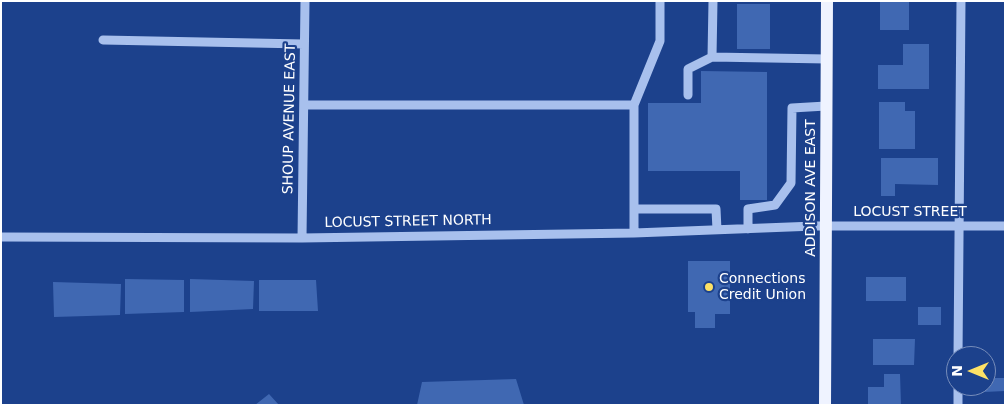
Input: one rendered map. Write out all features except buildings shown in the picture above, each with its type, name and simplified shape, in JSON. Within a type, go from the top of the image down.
[{"type":"main road","name":"ADDISON AVE EAST","points":[[825,405],[820,226],[826,106],[827,1]]},
{"type":"street","name":"SHOUP AVENUE EAST","points":[[302,238],[305,1]]},
{"type":"street","points":[[634,233],[634,105],[660,41],[660,1]]},
{"type":"street","points":[[712,57],[713,1]]},
{"type":"street","points":[[958,346],[961,1]]},
{"type":"street","points":[[103,40],[304,44]]},
{"type":"street","points":[[688,95],[688,69],[712,57],[827,59]]},
{"type":"street","points":[[304,105],[634,105]]},
{"type":"street","points":[[748,229],[748,209],[775,205],[792,183],[792,108],[826,106]]},
{"type":"street","points":[[634,209],[716,209],[717,230]]},
{"type":"street","name":"LOCUST STREET","points":[[820,226],[1005,226]]},
{"type":"street","name":"LOCUST STREET NORTH","points":[[1,237],[302,238],[634,233],[820,226]]},
{"type":"place","name":"Connections Credit Union","points":[[709,287]]}]
